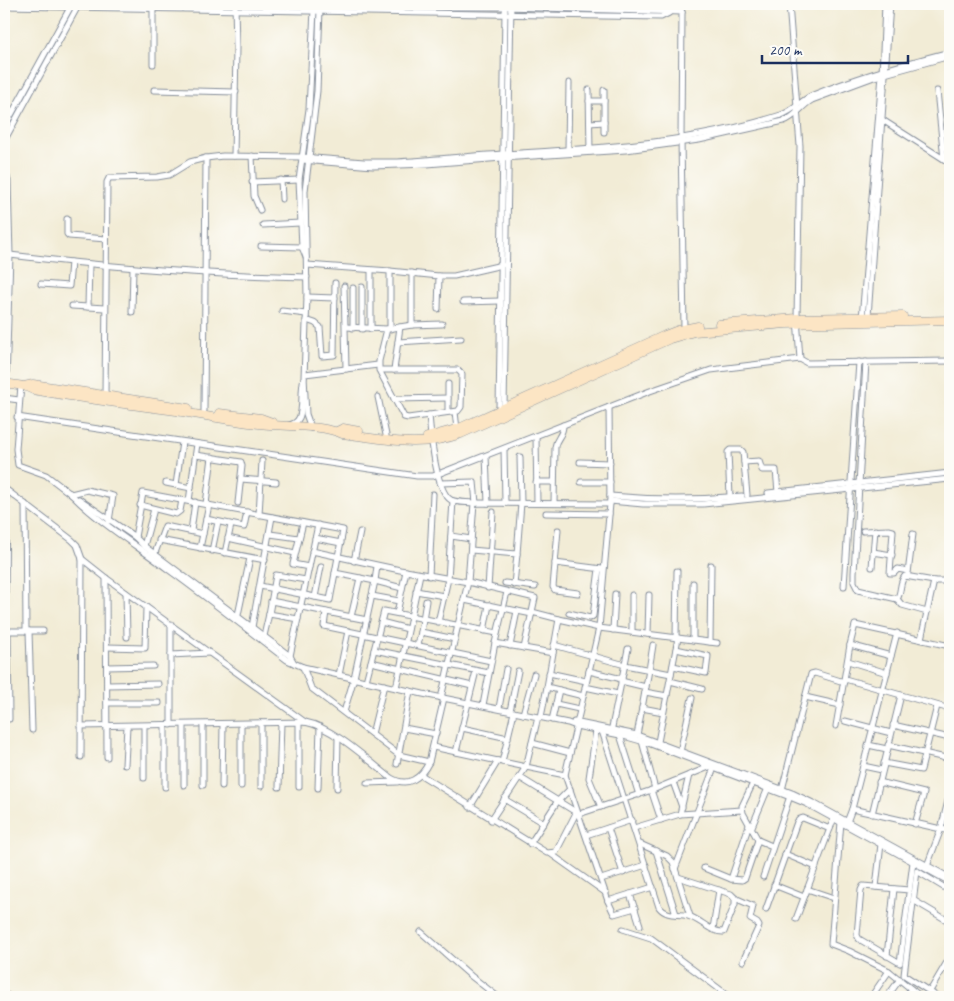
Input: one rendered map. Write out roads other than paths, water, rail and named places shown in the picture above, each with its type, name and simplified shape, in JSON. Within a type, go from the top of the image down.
[{"type":"main road","points":[[865,320],[950,314]]},
{"type":"main road","points":[[337,432],[342,428],[430,440],[665,335],[693,326],[797,321],[950,320]]},
{"type":"main road","points":[[5,383],[101,402],[170,410],[260,424],[311,428],[412,443],[461,434],[681,335],[797,321]]},
{"type":"main road","points":[[22,386],[33,384],[261,418],[278,425]]},
{"type":"main road","points":[[4,995],[8,997]]},
{"type":"street","points":[[260,4],[350,4],[391,7],[682,12]]},
{"type":"street","points":[[307,263],[302,247],[298,180],[309,109],[314,4]]},
{"type":"street","points":[[311,428],[306,414],[304,376],[307,297],[305,191],[317,91],[320,4]]},
{"type":"street","points":[[678,4],[682,12],[681,141],[684,329]]},
{"type":"street","points":[[789,4],[798,106],[800,177],[797,321],[800,358]]},
{"type":"street","points":[[884,72],[885,4]]},
{"type":"street","points":[[865,320],[890,4]]},
{"type":"street","points":[[4,128],[71,5]]},
{"type":"street","points":[[4,141],[79,5]]},
{"type":"street","points":[[4,6],[235,6],[314,11],[508,8]]},
{"type":"street","points":[[153,6],[153,64]]},
{"type":"street","points":[[234,156],[236,92],[235,6]]},
{"type":"street","points":[[501,409],[508,8]]},
{"type":"street","points":[[506,155],[590,151],[681,141],[784,121],[798,113],[812,100],[884,72],[950,52]]},
{"type":"street","points":[[681,141],[781,115],[798,106],[808,97],[845,82],[950,56]]},
{"type":"street","points":[[568,150],[569,83]]},
{"type":"street","points":[[154,90],[236,92]]},
{"type":"street","points":[[589,90],[590,151]]},
{"type":"street","points":[[604,90],[604,132]]},
{"type":"street","points":[[937,91],[944,159]]},
{"type":"street","points":[[589,101],[604,101]]},
{"type":"street","points":[[881,119],[950,163]]},
{"type":"street","points":[[590,123],[604,122]]},
{"type":"street","points":[[943,148],[950,147]]},
{"type":"street","points":[[105,396],[107,182],[109,178],[147,178],[169,175],[190,162],[206,158],[234,156],[308,159],[373,166],[427,164],[568,150],[590,151]]},
{"type":"street","points":[[252,156],[254,196],[260,210]]},
{"type":"street","points":[[204,411],[206,158]]},
{"type":"street","points":[[4,165],[8,181],[10,255],[5,383]]},
{"type":"street","points":[[281,180],[282,199]]},
{"type":"street","points":[[252,182],[298,180]]},
{"type":"street","points":[[67,219],[67,234],[69,236],[106,239]]},
{"type":"street","points":[[263,226],[300,223]]},
{"type":"street","points":[[260,246],[302,247]]},
{"type":"street","points":[[10,255],[133,268],[307,277]]},
{"type":"street","points":[[41,284],[69,286],[71,262]]},
{"type":"street","points":[[307,263],[439,276],[454,276],[503,265]]},
{"type":"street","points":[[88,306],[89,264]]},
{"type":"street","points":[[501,409],[500,301],[503,265]]},
{"type":"street","points":[[132,312],[133,268]]},
{"type":"street","points":[[371,270],[371,329]]},
{"type":"street","points":[[304,376],[346,369],[379,368],[460,371],[462,374],[461,407],[458,411],[404,417],[394,399],[379,368],[388,329],[390,271]]},
{"type":"street","points":[[412,273],[412,325]]},
{"type":"street","points":[[438,309],[439,276]]},
{"type":"street","points":[[282,311],[306,317],[320,327],[322,356],[334,356],[335,283]]},
{"type":"street","points":[[344,286],[346,369]]},
{"type":"street","points":[[362,286],[362,329]]},
{"type":"street","points":[[353,288],[353,328]]},
{"type":"street","points":[[307,297],[335,298]]},
{"type":"street","points":[[463,302],[500,301]]},
{"type":"street","points":[[72,306],[105,308]]},
{"type":"street","points":[[346,327],[388,329],[412,325],[442,324]]},
{"type":"street","points":[[394,370],[400,327]]},
{"type":"street","points":[[398,342],[461,338]]},
{"type":"street","points":[[17,417],[417,476],[439,474],[609,407],[711,370],[800,358],[807,363],[950,361]]},
{"type":"street","points":[[844,586],[859,362]]},
{"type":"street","points":[[866,362],[854,573],[855,586],[860,591],[897,599],[902,605],[927,612]]},
{"type":"street","points":[[289,426],[300,415],[301,386],[304,376]]},
{"type":"street","points":[[448,384],[448,412]]},
{"type":"street","points":[[22,386],[17,417],[16,449],[18,465],[46,475],[109,521],[134,536],[144,546],[290,656],[295,664]]},
{"type":"street","points":[[378,397],[386,435]]},
{"type":"street","points":[[4,398],[19,400]]},
{"type":"street","points":[[394,399],[448,398]]},
{"type":"street","points":[[569,612],[590,618],[593,616],[602,569],[610,501],[609,407]]},
{"type":"street","points":[[455,412],[457,429]]},
{"type":"street","points":[[429,415],[430,440],[440,483],[446,495],[453,501],[475,503],[554,503],[730,497],[851,487]]},
{"type":"street","points":[[554,503],[556,443],[562,434],[563,425]]},
{"type":"street","points":[[536,436],[537,503]]},
{"type":"street","points":[[176,485],[182,442]]},
{"type":"street","points":[[191,531],[191,488],[197,444]]},
{"type":"street","points":[[504,449],[505,503]]},
{"type":"street","points":[[730,497],[728,452],[730,450],[741,450],[743,452],[747,495]]},
{"type":"street","points":[[196,455],[241,462],[238,502]]},
{"type":"street","points":[[486,456],[488,503]]},
{"type":"street","points":[[200,548],[206,519],[212,457]]},
{"type":"street","points":[[514,585],[521,503],[520,457]]},
{"type":"street","points":[[259,514],[262,461]]},
{"type":"street","points":[[744,462],[759,461],[762,470],[776,470],[778,492]]},
{"type":"street","points":[[580,462],[610,462]]},
{"type":"street","points":[[610,501],[643,504],[704,504],[860,486],[950,473]]},
{"type":"street","points":[[241,479],[276,482]]},
{"type":"street","points":[[860,486],[950,479]]},
{"type":"street","points":[[368,783],[410,781],[421,775],[429,762],[433,747],[468,582],[475,503],[475,483],[473,481],[440,483]]},
{"type":"street","points":[[536,482],[554,482]]},
{"type":"street","points":[[581,482],[610,482]]},
{"type":"street","points":[[166,483],[191,488]]},
{"type":"street","points":[[4,606],[5,489]]},
{"type":"street","points":[[5,489],[77,545],[82,559],[81,757]]},
{"type":"street","points":[[71,494],[87,490],[113,496],[109,521]]},
{"type":"street","points":[[134,536],[143,493],[343,530],[330,600],[260,586]]},
{"type":"street","points":[[71,494],[106,525],[170,570],[287,660],[295,664],[442,698],[637,735],[782,790],[950,878]]},
{"type":"street","points":[[429,576],[433,494]]},
{"type":"street","points":[[140,505],[178,513],[182,500]]},
{"type":"street","points":[[438,622],[448,579],[453,501]]},
{"type":"street","points":[[4,511],[6,502]]},
{"type":"street","points":[[25,504],[27,631],[32,730]]},
{"type":"street","points":[[144,546],[154,509]]},
{"type":"street","points":[[206,519],[244,527],[247,512]]},
{"type":"street","points":[[488,588],[493,512]]},
{"type":"street","points":[[546,513],[609,514]]},
{"type":"street","points":[[252,627],[272,517]]},
{"type":"street","points":[[212,551],[218,522]]},
{"type":"street","points":[[303,523],[293,564],[309,567]]},
{"type":"street","points":[[225,553],[231,525]]},
{"type":"street","points":[[155,553],[165,526],[203,534]]},
{"type":"street","points":[[290,656],[318,526]]},
{"type":"street","points":[[558,530],[554,589],[578,592]]},
{"type":"street","points":[[863,530],[889,530],[893,532],[890,573],[894,573],[898,569],[934,581],[950,581]]},
{"type":"street","points":[[872,567],[875,530]]},
{"type":"street","points":[[354,561],[360,532]]},
{"type":"street","points":[[270,534],[299,538]]},
{"type":"street","points":[[897,599],[900,594],[903,577],[908,573],[912,534]]},
{"type":"street","points":[[451,536],[471,539]]},
{"type":"street","points":[[228,538],[295,553]]},
{"type":"street","points":[[315,538],[341,543]]},
{"type":"street","points":[[159,540],[265,560]]},
{"type":"street","points":[[471,550],[517,554]]},
{"type":"street","points":[[312,551],[377,566],[468,582],[535,598],[524,648]]},
{"type":"street","points":[[873,552],[892,555]]},
{"type":"street","points":[[238,615],[250,558]]},
{"type":"street","points":[[82,559],[302,722]]},
{"type":"street","points":[[555,563],[602,569]]},
{"type":"street","points":[[710,642],[711,565]]},
{"type":"street","points":[[344,712],[364,634],[377,566]]},
{"type":"street","points":[[315,597],[321,567]]},
{"type":"street","points":[[602,569],[599,628],[565,775],[614,914],[635,908]]},
{"type":"street","points":[[397,613],[406,571]]},
{"type":"street","points":[[658,742],[676,649],[677,571]]},
{"type":"street","points":[[335,573],[402,588]]},
{"type":"street","points":[[396,688],[420,574]]},
{"type":"street","points":[[264,636],[276,575],[306,580]]},
{"type":"street","points":[[106,578],[107,757]]},
{"type":"street","points":[[350,617],[360,578]]},
{"type":"street","points":[[922,639],[934,581]]},
{"type":"street","points":[[505,583],[535,587]]},
{"type":"street","points":[[693,583],[693,640]]},
{"type":"street","points":[[416,591],[444,596]]},
{"type":"street","points":[[483,706],[491,660],[507,592]]},
{"type":"street","points":[[126,593],[127,637]]},
{"type":"street","points":[[614,630],[615,594]]},
{"type":"street","points":[[632,595],[632,632]]},
{"type":"street","points":[[648,595],[648,634]]},
{"type":"street","points":[[372,596],[399,601]]},
{"type":"street","points":[[464,600],[599,628],[717,643]]},
{"type":"street","points":[[271,601],[366,620]]},
{"type":"street","points":[[418,645],[426,601]]},
{"type":"street","points":[[484,631],[489,605]]},
{"type":"street","points":[[107,647],[145,648],[146,607]]},
{"type":"street","points":[[366,681],[384,610],[497,633]]},
{"type":"street","points":[[510,646],[517,611]]},
{"type":"street","points":[[326,612],[324,626],[491,660]]},
{"type":"street","points":[[269,614],[298,619]]},
{"type":"street","points":[[491,820],[526,767],[549,674],[559,619]]},
{"type":"street","points":[[381,622],[408,629]]},
{"type":"street","points":[[171,624],[172,725]]},
{"type":"street","points":[[836,726],[855,624],[950,646]]},
{"type":"street","points":[[8,719],[6,631],[42,631]]},
{"type":"street","points":[[339,675],[348,631]]},
{"type":"street","points":[[421,632],[455,639]]},
{"type":"street","points":[[898,633],[852,809],[843,821],[831,944],[889,971],[921,997]]},
{"type":"street","points":[[495,643],[553,653]]},
{"type":"street","points":[[554,645],[624,665],[671,674]]},
{"type":"street","points":[[637,735],[653,645]]},
{"type":"street","points":[[850,645],[891,656]]},
{"type":"street","points":[[611,731],[628,649]]},
{"type":"street","points":[[673,666],[706,673],[708,656],[676,649]]},
{"type":"street","points":[[374,650],[476,672],[489,673]]},
{"type":"street","points":[[171,655],[210,653]]},
{"type":"street","points":[[848,661],[887,673]]},
{"type":"street","points":[[371,662],[472,686]]},
{"type":"street","points":[[107,667],[153,666]]},
{"type":"street","points":[[303,667],[311,688],[399,755],[429,762]]},
{"type":"street","points":[[499,708],[506,669]]},
{"type":"street","points":[[470,807],[500,761],[508,738],[518,671]]},
{"type":"street","points":[[589,671],[622,680],[666,696]]},
{"type":"street","points":[[456,752],[476,672]]},
{"type":"street","points":[[782,790],[812,673],[845,680],[950,709]]},
{"type":"street","points":[[523,714],[534,674]]},
{"type":"street","points":[[549,674],[618,694]]},
{"type":"street","points":[[670,681],[702,689]]},
{"type":"street","points":[[107,685],[158,684]]},
{"type":"street","points":[[372,734],[384,685]]},
{"type":"street","points":[[546,687],[583,696]]},
{"type":"street","points":[[552,720],[559,690]]},
{"type":"street","points":[[397,764],[410,691]]},
{"type":"street","points":[[872,814],[901,696]]},
{"type":"street","points":[[805,697],[840,705]]},
{"type":"street","points":[[680,752],[692,698]]},
{"type":"street","points":[[107,703],[158,703]]},
{"type":"street","points":[[556,704],[579,709]]},
{"type":"street","points":[[884,763],[921,770],[937,706]]},
{"type":"street","points":[[642,708],[663,712]]},
{"type":"street","points":[[845,721],[872,730],[891,733]]},
{"type":"street","points":[[81,726],[165,726],[302,722],[320,727],[338,738],[398,782]]},
{"type":"street","points":[[299,787],[302,722]]},
{"type":"street","points":[[260,786],[261,723]]},
{"type":"street","points":[[279,788],[281,723]]},
{"type":"street","points":[[203,724],[203,785]]},
{"type":"street","points":[[222,786],[223,724]]},
{"type":"street","points":[[241,724],[241,786]]},
{"type":"street","points":[[576,724],[599,731],[611,731],[642,741],[791,795]]},
{"type":"street","points":[[184,725],[184,785]]},
{"type":"street","points":[[893,725],[950,738]]},
{"type":"street","points":[[125,765],[127,726]]},
{"type":"street","points":[[144,726],[144,778]]},
{"type":"street","points":[[165,726],[165,787]]},
{"type":"street","points":[[318,788],[320,727]]},
{"type":"street","points":[[404,728],[436,734]]},
{"type":"street","points":[[462,728],[508,738]]},
{"type":"street","points":[[599,731],[625,799],[659,907],[662,911],[690,916],[714,929],[724,932],[735,904],[735,898]]},
{"type":"street","points":[[599,731],[589,778],[601,807]]},
{"type":"street","points":[[620,735],[639,794]]},
{"type":"street","points":[[337,788],[338,738]]},
{"type":"street","points":[[642,741],[660,820]]},
{"type":"street","points":[[532,742],[570,753]]},
{"type":"street","points":[[868,745],[926,753],[950,759]]},
{"type":"street","points":[[433,747],[565,775]]},
{"type":"street","points":[[863,766],[882,770]]},
{"type":"street","points":[[552,854],[556,852],[578,814],[653,790],[712,767]]},
{"type":"street","points":[[675,869],[712,767]]},
{"type":"street","points":[[421,775],[530,844],[546,853],[552,854],[606,893]]},
{"type":"street","points":[[680,814],[689,775]]},
{"type":"street","points":[[519,777],[578,814]]},
{"type":"street","points":[[754,780],[742,810],[758,840],[772,846]]},
{"type":"street","points":[[672,782],[682,807]]},
{"type":"street","points":[[879,782],[924,793],[915,824]]},
{"type":"street","points":[[731,879],[750,827],[768,788]]},
{"type":"street","points":[[530,844],[557,802],[570,789]]},
{"type":"street","points":[[927,866],[941,829],[950,792]]},
{"type":"street","points":[[763,877],[772,846],[791,795]]},
{"type":"street","points":[[504,799],[544,823]]},
{"type":"street","points":[[852,809],[950,831]]},
{"type":"street","points":[[634,828],[680,814],[742,810]]},
{"type":"street","points":[[796,919],[835,817]]},
{"type":"street","points":[[766,909],[800,818],[830,829]]},
{"type":"street","points":[[586,835],[632,820]]},
{"type":"street","points":[[843,821],[950,882]]},
{"type":"street","points":[[608,828],[622,873]]},
{"type":"street","points":[[704,868],[738,881],[745,878],[758,840]]},
{"type":"street","points":[[640,844],[670,858],[690,916]]},
{"type":"street","points":[[876,887],[881,844]]},
{"type":"street","points":[[656,851],[676,914]]},
{"type":"street","points":[[786,854],[816,867]]},
{"type":"street","points":[[909,890],[863,886],[861,888],[857,935],[861,941],[900,963],[913,862]]},
{"type":"street","points":[[601,879],[646,865]]},
{"type":"street","points":[[938,997],[904,975],[917,871],[950,891]]},
{"type":"street","points":[[678,877],[731,894],[735,898],[754,906],[750,919],[759,926],[743,961]]},
{"type":"street","points":[[774,885],[804,898]]},
{"type":"street","points":[[608,901],[653,888]]},
{"type":"street","points":[[807,889],[834,898]]},
{"type":"street","points":[[887,956],[894,889]]},
{"type":"street","points":[[714,929],[719,890]]},
{"type":"street","points":[[630,894],[640,925]]},
{"type":"street","points":[[913,900],[950,922]]},
{"type":"street","points":[[624,929],[651,938],[730,997]]},
{"type":"street","points":[[421,932],[498,997]]},
{"type":"street","points":[[930,991],[950,957]]},
{"type":"street","points":[[871,997],[889,971]]},
{"type":"street","points":[[887,997],[900,979]]},
{"type":"street","points":[[905,997],[911,989]]}]
